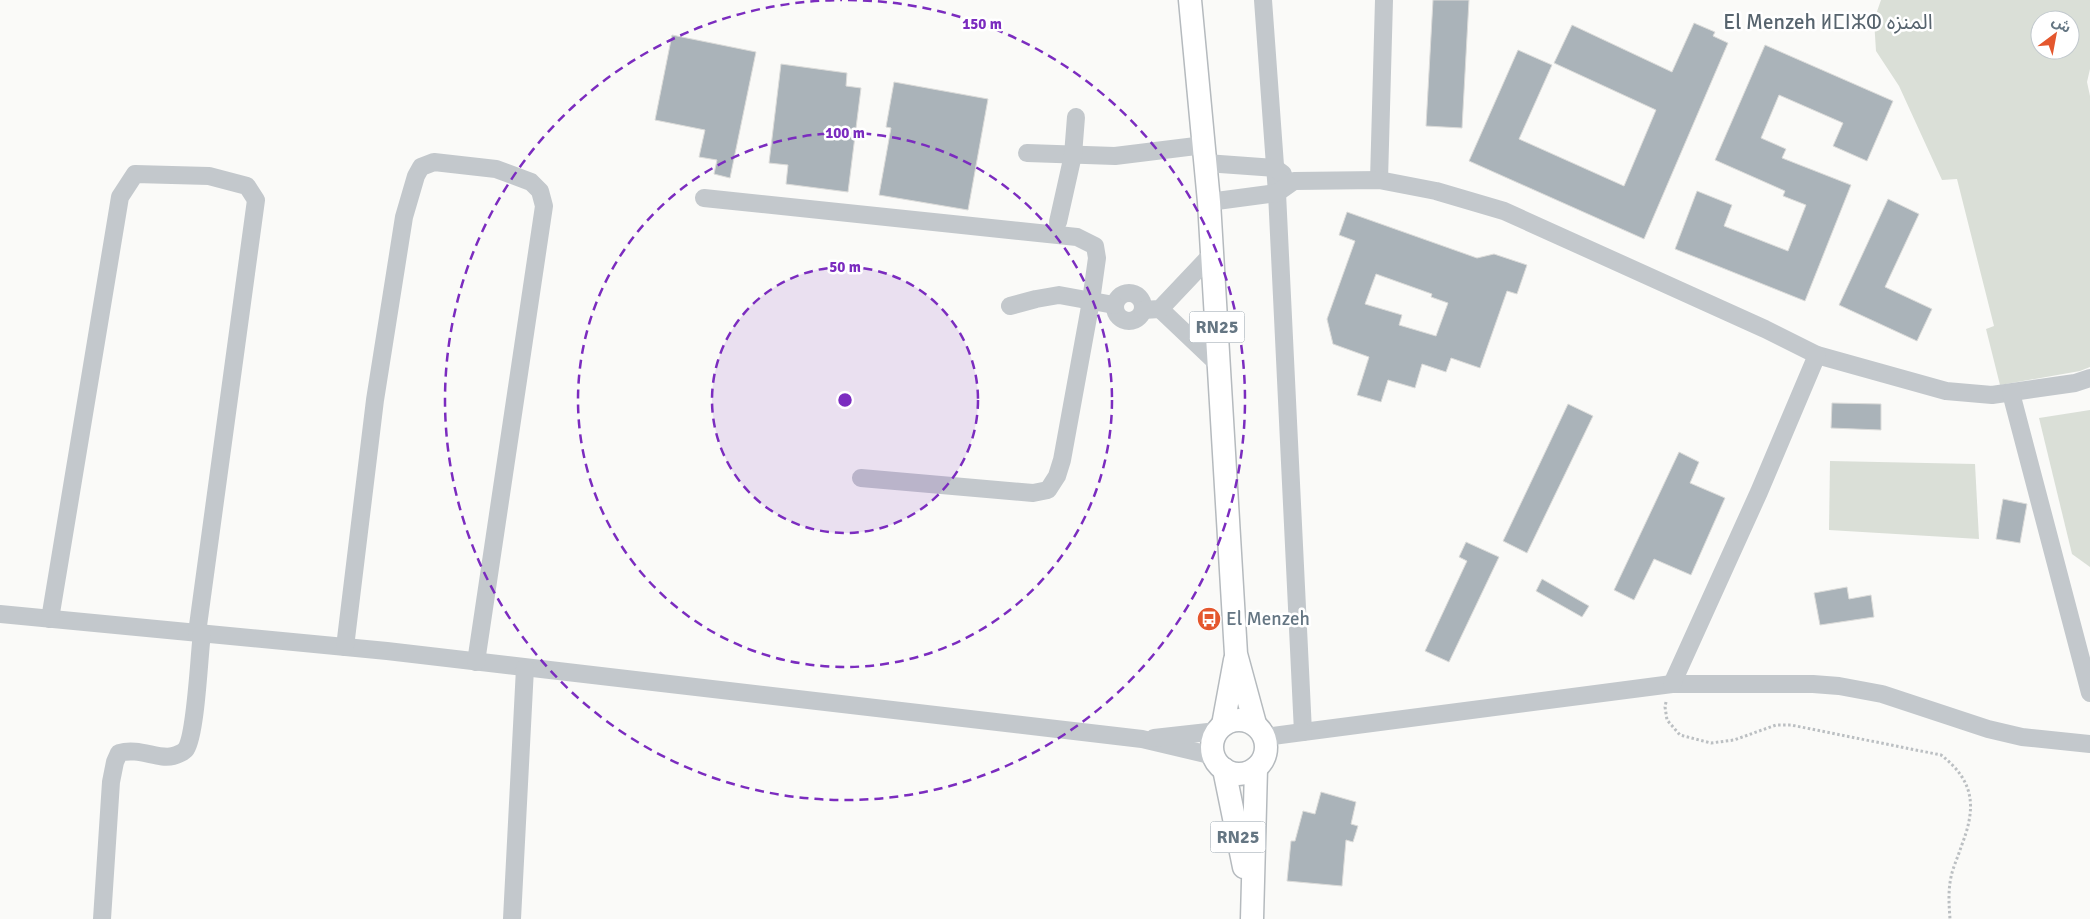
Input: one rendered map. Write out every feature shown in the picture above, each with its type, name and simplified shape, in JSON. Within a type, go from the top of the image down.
[{"type":"main road","name":"RN25","points":[[1190,0],[1209,202],[1236,654],[1266,754],[1256,768],[1252,912]]},
{"type":"main road","name":"RN25","points":[[1236,654],[1220,728],[1213,739],[1252,912]]},
{"type":"main road","points":[[1220,728],[1239,719],[1260,731]]},
{"type":"main road","points":[[1219,762],[1240,774],[1256,768]]},
{"type":"street","points":[[1263,0],[1277,193],[1303,732]]},
{"type":"street","points":[[1379,180],[1384,0]]},
{"type":"street","points":[[1058,222],[1073,154],[1076,117]]},
{"type":"street","points":[[1027,154],[1116,156],[1205,154],[1275,168],[1294,181]]},
{"type":"street","points":[[344,647],[375,400],[404,217],[416,176],[421,167],[434,162],[496,169],[531,182],[540,191],[544,206],[476,662]]},
{"type":"street","points":[[50,619],[120,197],[136,174],[209,176],[247,186],[256,200],[199,633],[194,709],[189,742],[185,751],[172,757],[128,750],[119,753],[111,782],[102,919]]},
{"type":"street","points":[[1209,202],[1277,193],[1294,181],[1379,180],[1436,190],[1504,211],[1765,328],[1817,355],[1946,391],[1992,395],[2075,383],[2090,378]]},
{"type":"street","points":[[704,198],[1078,237],[1095,246],[1097,258],[1091,301],[1062,460],[1057,476],[1048,490],[1033,493],[861,478]]},
{"type":"street","points":[[1010,306],[1059,295],[1114,305],[1118,316],[1129,322],[1151,309],[1212,254]]},
{"type":"street","points":[[1151,309],[1219,365]]},
{"type":"street","points":[[1672,684],[1759,492],[1817,355]]},
{"type":"street","points":[[2011,393],[2090,693]]},
{"type":"street","points":[[0,614],[344,647],[1142,739],[1219,762]]},
{"type":"street","points":[[512,919],[525,668]]},
{"type":"street","points":[[1260,731],[1303,732],[1672,684],[1813,684],[1839,686],[1882,694],[1988,729],[2022,737],[2090,744]]},
{"type":"street","points":[[1142,739],[1220,728]]},
{"type":"path","points":[[1672,684],[1665,707],[1667,720],[1680,735],[1711,744],[1734,740],[1776,725],[1791,725],[1899,748],[1928,751],[1941,755],[1952,764],[1970,793],[1971,811],[1968,831],[1951,875],[1948,902],[1950,919]]},
{"type":"shaded area","points":[[1881,0],[2090,0],[2090,69],[2087,82],[2090,96],[2090,367],[2080,371],[2000,385],[1986,329],[1994,326],[1957,179],[1942,180],[1899,86],[1876,51],[1874,20]]},
{"type":"shaded area","points":[[2090,410],[2090,567],[2072,554],[2039,418]]},
{"type":"shaded area","points":[[1830,461],[1975,464],[1979,539],[1829,530]]},
{"type":"building","points":[[1433,0],[1469,0],[1462,128],[1426,126]]},
{"type":"building","points":[[1694,23],[1715,32],[1713,36],[1728,43],[1644,239],[1469,161],[1518,50],[1552,65],[1519,139],[1624,186],[1656,110],[1554,63],[1572,25],[1672,72]]},
{"type":"building","points":[[672,35],[756,52],[730,178],[714,174],[717,160],[699,157],[705,130],[655,120]]},
{"type":"building","points":[[1765,45],[1893,101],[1867,161],[1833,146],[1843,123],[1779,95],[1761,138],[1786,149],[1782,158],[1851,185],[1805,301],[1675,249],[1697,191],[1732,205],[1724,226],[1788,251],[1806,205],[1783,196],[1785,191],[1715,160]]},
{"type":"building","points":[[781,64],[847,73],[846,86],[861,88],[848,192],[786,184],[788,165],[769,163]]},
{"type":"building","points":[[894,82],[988,99],[968,210],[879,195],[891,128],[886,127]]},
{"type":"building","points":[[1888,199],[1919,214],[1885,287],[1932,309],[1917,341],[1839,305]]},
{"type":"building","points":[[1347,212],[1477,258],[1494,254],[1527,265],[1517,294],[1507,291],[1480,368],[1451,358],[1446,372],[1422,364],[1415,388],[1388,380],[1381,402],[1357,395],[1369,357],[1333,344],[1327,319],[1355,241],[1339,235]],"holes":[[[1376,274],[1432,294],[1431,297],[1448,303],[1436,336],[1399,325],[1402,315],[1365,304]]]},
{"type":"building","points":[[1832,403],[1881,404],[1881,430],[1831,428]]},
{"type":"building","points":[[1568,404],[1593,416],[1527,553],[1503,541]]},
{"type":"building","points":[[1679,452],[1699,462],[1690,483],[1725,498],[1691,575],[1654,559],[1634,600],[1614,590]]},
{"type":"building","points":[[2003,499],[2027,504],[2020,543],[1996,539]]},
{"type":"building","points":[[1466,542],[1499,557],[1449,662],[1425,651],[1467,561],[1459,557]]},
{"type":"building","points":[[1542,579],[1589,606],[1582,617],[1536,591]]},
{"type":"building","points":[[1847,587],[1849,599],[1871,595],[1874,617],[1820,625],[1814,593]]},
{"type":"building","points":[[1321,792],[1356,802],[1351,824],[1358,826],[1353,842],[1346,840],[1342,886],[1287,881],[1291,841],[1295,841],[1303,811],[1315,814]]},
{"type":"place","name":"El Menzeh","points":[[1209,619]]},
{"type":"district","name":"El Menzeh ⵍⵎⵏⵣⵀ المنزه","points":[[1828,22]]}]
